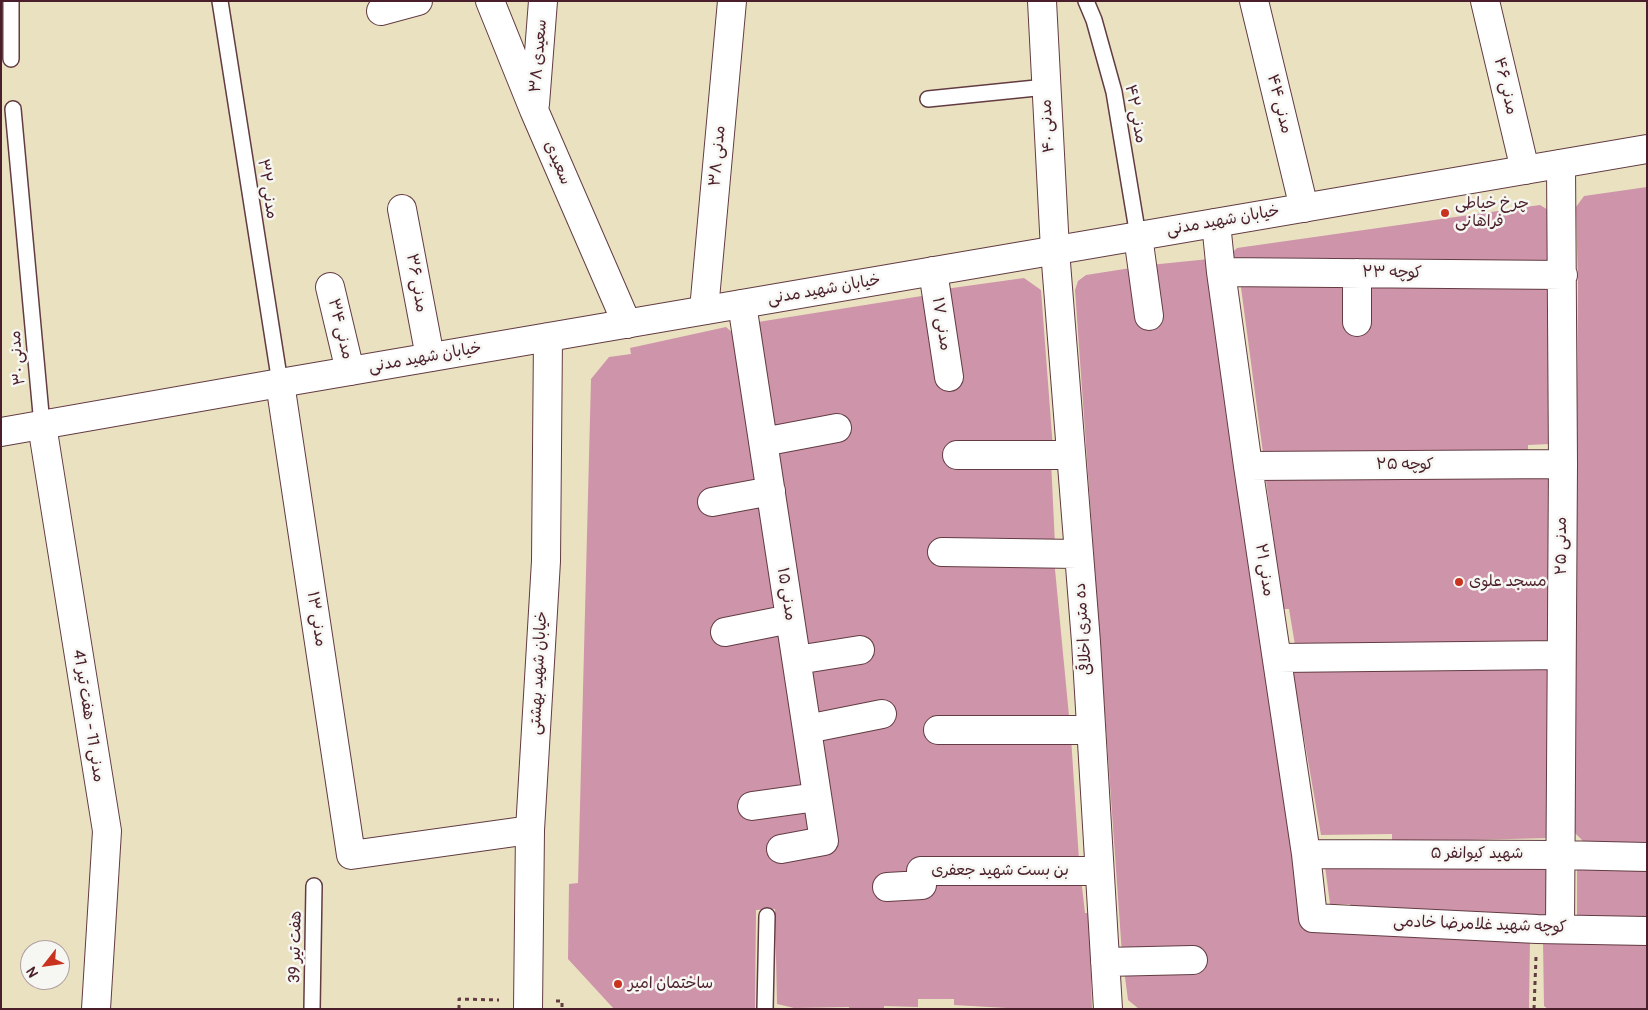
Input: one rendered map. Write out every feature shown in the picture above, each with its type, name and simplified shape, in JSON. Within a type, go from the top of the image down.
[{"type":"street","points":[[381,12],[418,1]]},
{"type":"street","name":"سعیدی","points":[[490,1],[534,110],[627,324]]},
{"type":"street","name":"سعیدی ۳۸","points":[[534,110],[543,1]]},
{"type":"street","name":"مدنی ۳۸","points":[[704,310],[732,1]]},
{"type":"street","name":"مدنی ۴۰","points":[[1042,1],[1055,250]]},
{"type":"street","name":"مدنی ۴۴","points":[[1254,1],[1304,208]]},
{"type":"street","name":"مدنی ۴۶","points":[[1485,1],[1525,170]]},
{"type":"street","name":"خیابان شهید مدنی","points":[[1,432],[1647,149]]},
{"type":"street","name":"مدنی ۲۵","points":[[1548,928],[1560,855],[1563,464],[1561,164]]},
{"type":"street","name":"مدنی ۳۶","points":[[402,208],[430,357]]},
{"type":"street","name":"مدنی ۲۱","points":[[1216,223],[1248,466],[1306,854],[1313,918]]},
{"type":"street","points":[[1138,236],[1149,316]]},
{"type":"street","name":"ده متری اخلاقی","points":[[1055,250],[1091,730],[1108,1009]]},
{"type":"street","name":"مدنی ۱۷","points":[[933,271],[949,377]]},
{"type":"street","name":"کوچه ۲۳","points":[[1221,272],[1563,275]]},
{"type":"street","points":[[1357,273],[1357,322]]},
{"type":"street","name":"مدنی ۳۴","points":[[330,288],[350,371]]},
{"type":"street","name":"مدنی ۱۵","points":[[742,304],[824,841],[781,849]]},
{"type":"street","name":"خیابان شهید بهشتی","points":[[528,1009],[530,830],[546,561],[548,337]]},
{"type":"street","name":"مدنی ۱۳","points":[[280,383],[351,855],[530,830]]},
{"type":"street","name":"مدنی 11 - هفت تیر 41","points":[[42,425],[107,831],[96,1009]]},
{"type":"street","points":[[763,442],[837,428]]},
{"type":"street","points":[[957,455],[1071,456]]},
{"type":"street","name":"کوچه ۲۵","points":[[1248,466],[1563,464]]},
{"type":"street","points":[[712,502],[771,491]]},
{"type":"street","points":[[942,552],[1078,554]]},
{"type":"street","points":[[725,632],[790,619]]},
{"type":"street","points":[[797,660],[860,650]]},
{"type":"street","points":[[1278,658],[1561,655]]},
{"type":"street","points":[[807,729],[882,714]]},
{"type":"street","points":[[938,730],[1091,730]]},
{"type":"street","points":[[752,806],[818,797]]},
{"type":"street","name":"شهید کیوانفر ۵","points":[[1306,854],[1647,857]]},
{"type":"street","name":"بن بست شهید جعفری","points":[[886,887],[922,885],[920,871],[1099,871]]},
{"type":"street","name":"کوچه شهید غلامرضا خادمی","points":[[1313,918],[1647,932]]},
{"type":"street","points":[[1105,962],[1193,960]]},
{"type":"lane","points":[[11,1],[11,59]]},
{"type":"lane","name":"مدنی ۳۲","points":[[220,1],[280,383]]},
{"type":"lane","name":"مدنی ۴۲","points":[[1086,1],[1094,20],[1114,92],[1138,236]]},
{"type":"lane","points":[[928,99],[1046,87]]},
{"type":"lane","name":"مدنی ۳۰","points":[[13,109],[42,425]]},
{"type":"lane","name":"هفت تیر 39","points":[[312,1009],[314,886]]},
{"type":"lane","points":[[765,1009],[767,916]]},
{"type":"path","points":[[1534,1009],[1548,928]]},
{"type":"building","points":[[1647,187],[1647,844],[1583,841],[1573,831],[1578,286],[1576,207],[1584,196]]},
{"type":"building","points":[[1540,205],[1553,213],[1550,263],[1233,260],[1233,252],[1237,248]]},
{"type":"building","points":[[1209,259],[1302,925],[1530,938],[1529,1009],[1139,1009],[1128,1000],[1122,954],[1075,290],[1078,281],[1086,275],[1150,265]]},
{"type":"building","points":[[1024,278],[1041,290],[1053,449],[1051,460],[1054,559],[1071,737],[1079,860],[926,878],[1081,878],[1085,913],[1089,913],[1092,1009],[1024,1009],[954,1005],[954,999],[918,999],[918,1007],[884,1006],[884,1009],[849,1009],[849,1007],[794,1008],[777,1004],[775,909],[756,910],[755,1009],[614,1009],[568,959],[569,884],[578,883],[591,379],[609,357],[631,354],[630,348],[726,327],[733,333],[756,490],[808,803],[836,845],[758,322],[928,295],[955,387],[960,385],[945,289]]},
{"type":"building","points":[[1240,280],[1548,283],[1550,444],[1528,445],[1528,451],[1503,451],[1502,454],[1263,453]]},
{"type":"building","points":[[1265,473],[1548,473],[1549,645],[1295,645],[1289,609],[1283,609]]},
{"type":"building","points":[[1291,663],[1552,664],[1549,838],[1392,842],[1392,834],[1321,835]]},
{"type":"building","points":[[1324,859],[1548,863],[1548,919],[1351,910],[1350,904],[1330,904]]},
{"type":"building","points":[[1577,865],[1647,867],[1647,923],[1577,918]]},
{"type":"building","points":[[1543,940],[1647,941],[1647,1009],[1548,1009],[1544,1006]]},
{"type":"place","name":"چرخ خیاطی فراهانی","points":[[1445,213]]},
{"type":"place","name":"مسجد علوی","points":[[1459,582]]},
{"type":"place","name":"ساختمان امیر","points":[[618,984]]}]
